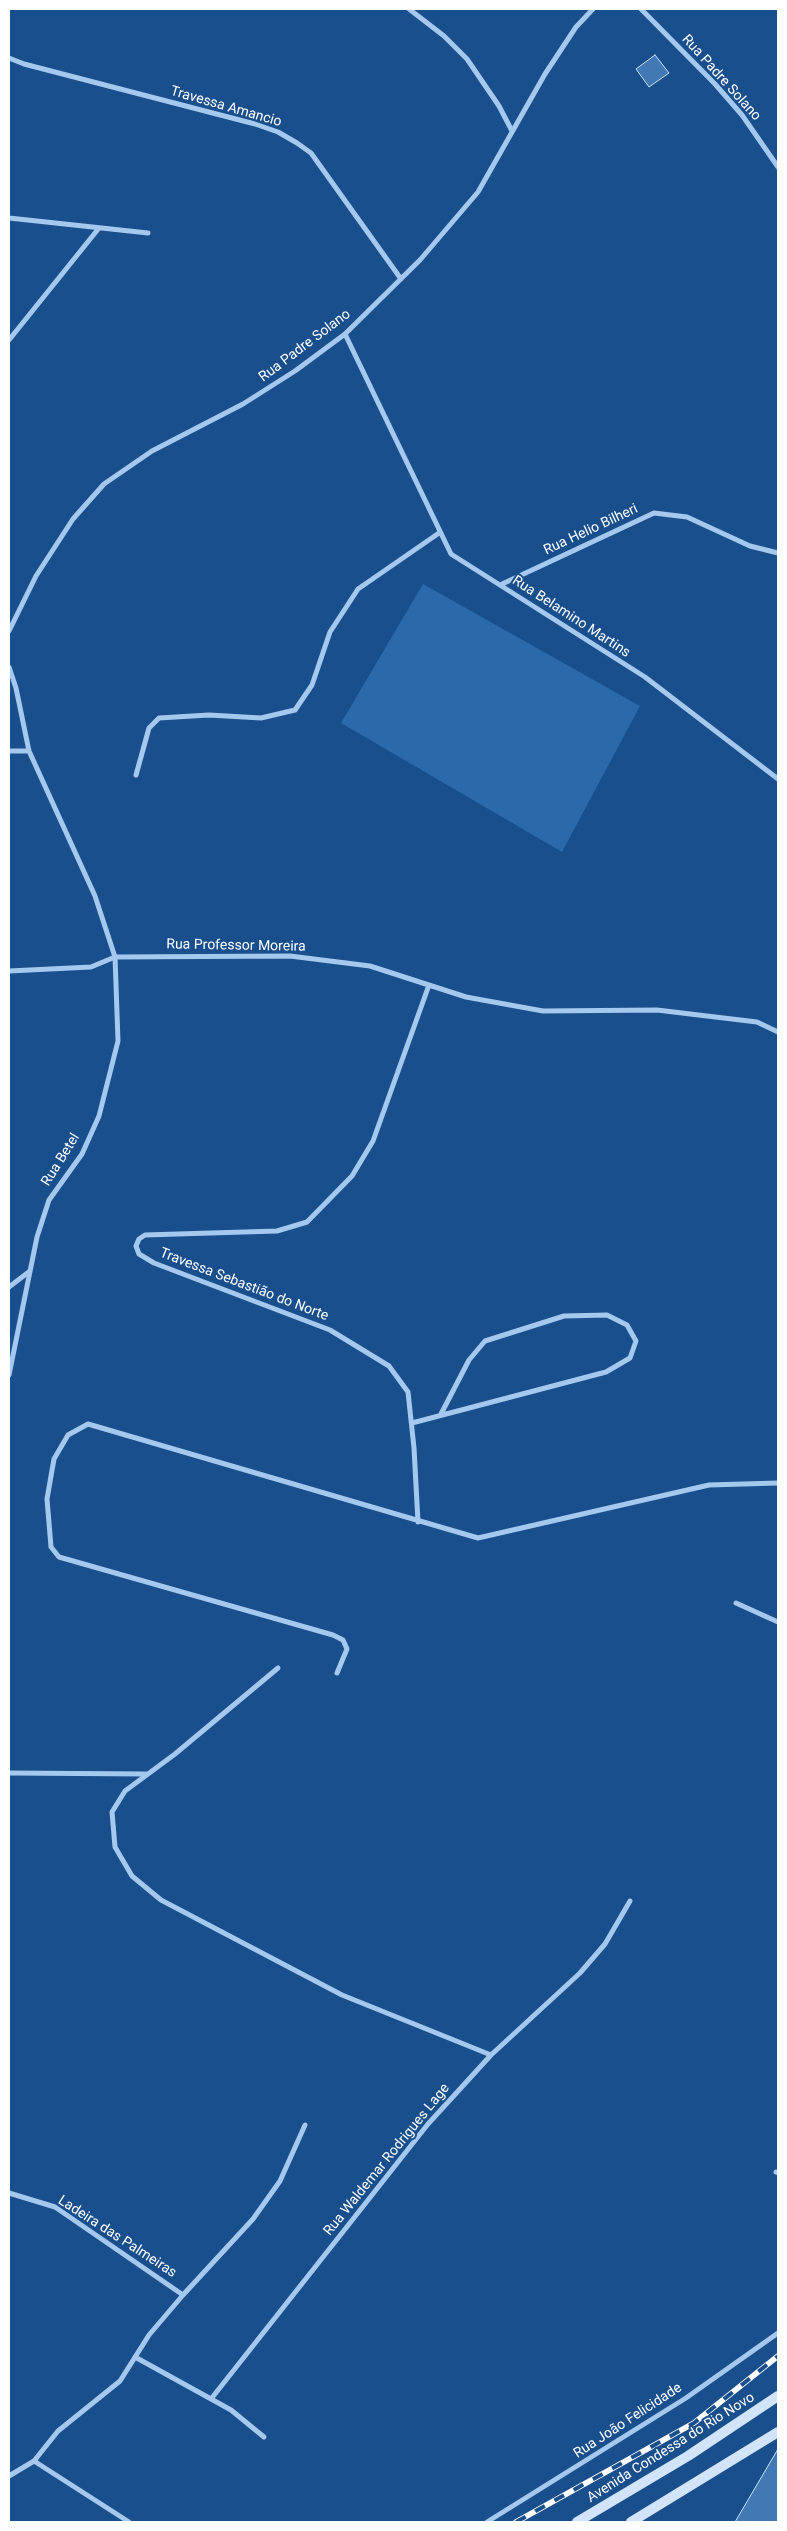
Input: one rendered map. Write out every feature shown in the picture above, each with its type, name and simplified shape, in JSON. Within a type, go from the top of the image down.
[{"type":"main road","name":"Avenida Condessa do Rio Novo","points":[[577,2522],[688,2456],[778,2396]]},
{"type":"main road","points":[[631,2522],[778,2432]]},
{"type":"street","points":[[409,9],[444,36],[467,59],[499,106],[512,131]]},
{"type":"street","name":"Rua Padre Solano","points":[[9,631],[36,576],[73,519],[104,484],[152,451],[243,404],[295,371],[345,334],[402,279],[446,232],[478,192],[512,131],[576,28],[593,9]]},
{"type":"street","name":"Rua Padre Solano","points":[[641,9],[715,84],[742,115],[778,167]]},
{"type":"street","name":"Travessa Amancio","points":[[9,58],[24,64],[255,124],[278,132],[297,142],[311,152],[402,279]]},
{"type":"street","points":[[9,218],[148,233]]},
{"type":"street","points":[[9,340],[99,228]]},
{"type":"street","name":"Rua Belamino Martins","points":[[345,334],[439,533],[451,554],[645,678],[778,779]]},
{"type":"street","name":"Rua Helio Bilheri","points":[[500,585],[654,513],[687,517],[750,546],[778,553]]},
{"type":"street","points":[[136,776],[149,728],[159,718],[209,715],[261,718],[278,716],[295,710],[312,685],[330,632],[358,589],[439,533]]},
{"type":"street","points":[[9,667],[16,688],[28,751],[95,896],[115,957],[91,967],[9,971]]},
{"type":"street","points":[[9,751],[28,751]]},
{"type":"street","name":"Rua Professor Moreira","points":[[115,957],[290,956],[370,966],[466,997],[543,1011],[657,1010],[757,1022],[778,1032]]},
{"type":"street","name":"Rua Betel","points":[[9,1375],[37,1236],[49,1200],[82,1154],[100,1116],[118,1041],[115,957]]},
{"type":"street","name":"Travessa Sebastião do Norte","points":[[418,1522],[412,1423],[408,1392],[390,1366],[330,1330],[154,1263],[139,1254],[136,1246],[139,1239],[145,1234],[277,1231],[307,1222],[352,1176],[373,1141],[429,985]]},
{"type":"street","points":[[9,1288],[30,1271]]},
{"type":"street","points":[[412,1423],[606,1372],[630,1358],[636,1340],[627,1325],[607,1315],[564,1316],[486,1341],[469,1360],[441,1414]]},
{"type":"street","points":[[337,1673],[347,1649],[343,1640],[333,1635],[59,1557],[51,1547],[47,1500],[54,1458],[68,1435],[88,1424],[478,1538],[709,1485],[778,1483]]},
{"type":"street","points":[[736,1603],[778,1622]]},
{"type":"street","points":[[278,1668],[175,1754],[124,1791],[112,1812],[115,1847],[132,1876],[161,1900],[342,1995],[491,2055]]},
{"type":"street","points":[[9,1773],[146,1774]]},
{"type":"street","name":"Rua Waldemar Rodrigues Lage","points":[[211,2399],[428,2124],[491,2055],[580,1973],[605,1944],[630,1901]]},
{"type":"street","points":[[9,2476],[34,2461],[58,2431],[120,2381],[149,2335],[183,2294],[253,2219],[280,2181],[305,2125]]},
{"type":"street","name":"Ladeira das Palmeiras","points":[[9,2193],[55,2207],[183,2294]]},
{"type":"street","name":"Rua João Felicidade","points":[[487,2522],[686,2398],[778,2333]]},
{"type":"street","points":[[135,2357],[230,2410],[264,2437]]},
{"type":"street","points":[[34,2461],[129,2522]]},
{"type":"shaded area","points":[[423,584],[640,706],[562,852],[341,723]]},
{"type":"building","points":[[655,55],[669,73],[649,87],[636,69]]},
{"type":"building","points":[[778,2449],[778,2522],[735,2522]]},
{"type":"railway","points":[[516,2522],[694,2423],[778,2356]]}]
